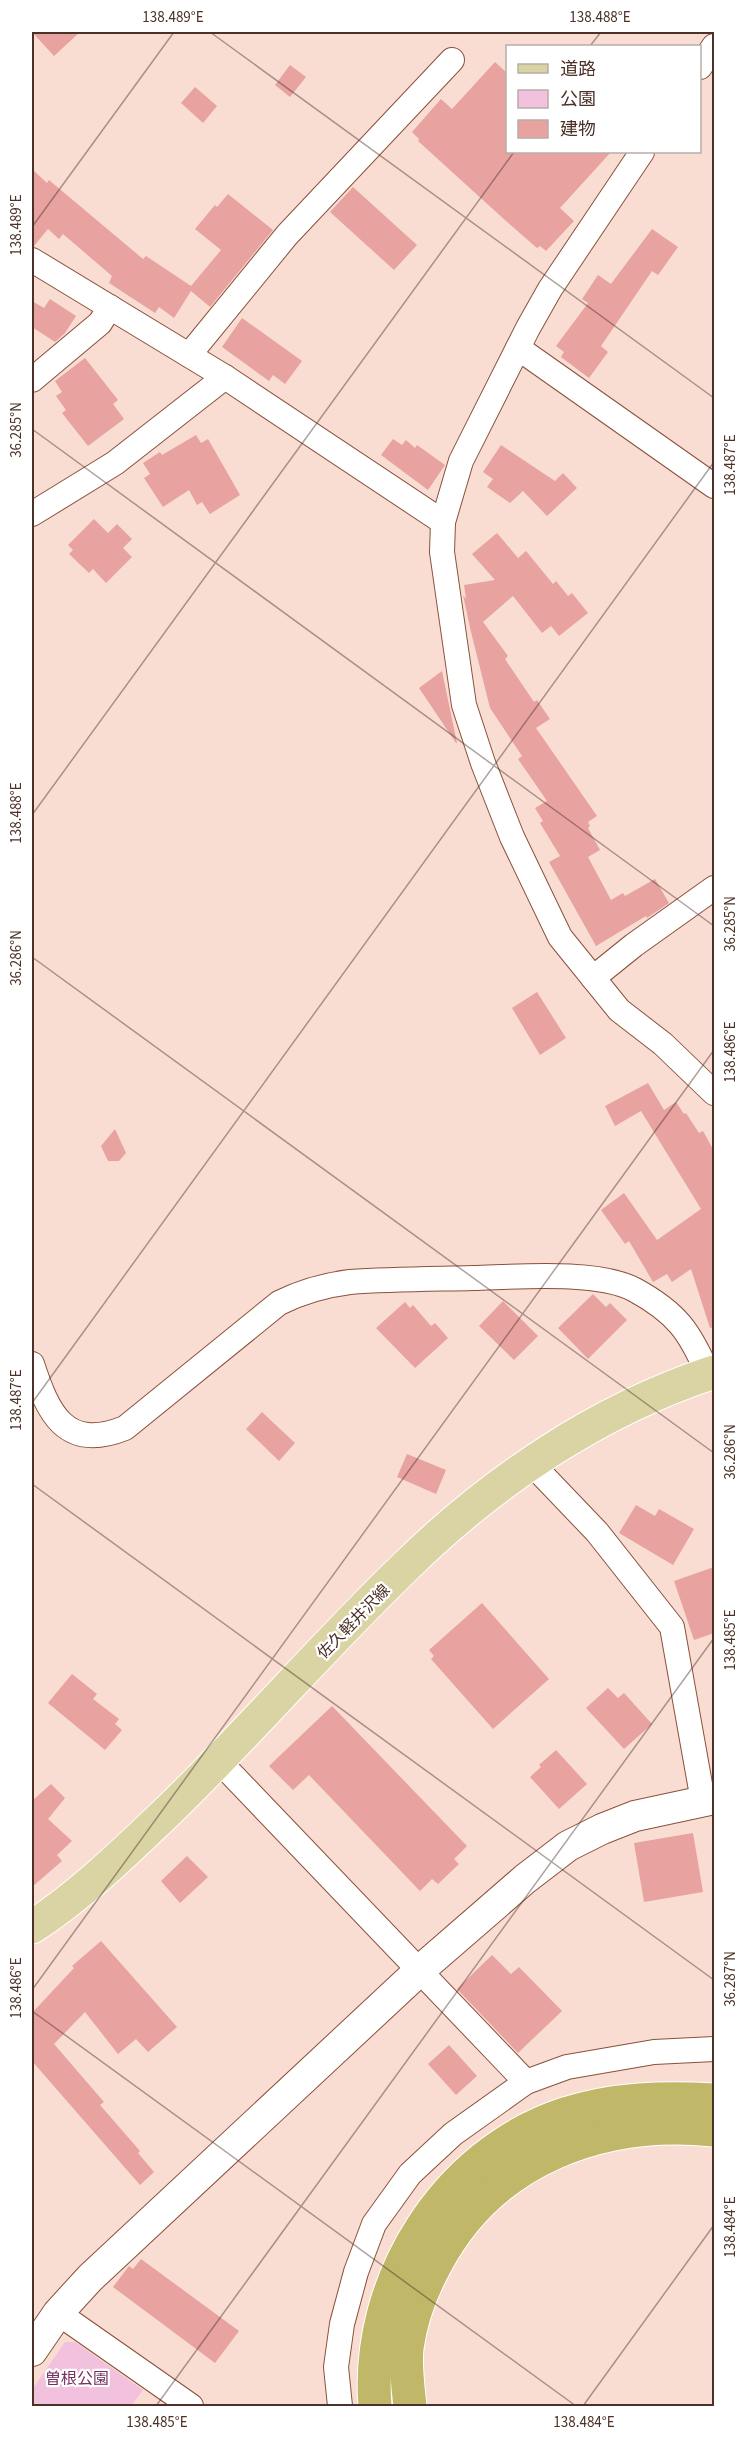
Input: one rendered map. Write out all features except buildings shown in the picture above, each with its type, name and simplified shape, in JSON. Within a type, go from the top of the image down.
[{"type":"highway","points":[[375,2406],[372,2376],[378,2333],[388,2295],[403,2260],[421,2229],[443,2199],[469,2171],[500,2146],[532,2127],[566,2114],[640,2099],[714,2100]]},
{"type":"highway","points":[[410,2406],[407,2348],[414,2315],[426,2281],[443,2249],[465,2219],[494,2189],[528,2165],[565,2148],[607,2135],[654,2129],[714,2130]]},
{"type":"main road","name":"佐久軽井沢線","points":[[32,1927],[110,1866],[219,1761],[403,1569],[482,1499],[531,1463],[615,1413],[711,1373]]},
{"type":"street","points":[[701,64],[714,46]]},
{"type":"street","points":[[189,355],[287,236],[452,60]]},
{"type":"street","points":[[641,153],[550,289],[461,461],[443,522],[442,552],[464,705],[483,763],[512,837],[560,937],[619,1010],[663,1044],[714,1093]]},
{"type":"street","points":[[36,270],[110,307],[225,376],[443,522]]},
{"type":"street","points":[[32,381],[100,323],[110,307]]},
{"type":"street","points":[[518,348],[714,486]]},
{"type":"street","points":[[32,514],[115,463],[225,376]]},
{"type":"street","points":[[593,978],[714,888]]},
{"type":"street","points":[[32,1364],[44,1400],[55,1418],[73,1430],[89,1436],[108,1434],[125,1428],[274,1307],[294,1295],[332,1284],[359,1281],[574,1277],[606,1281],[633,1289],[663,1307],[681,1324],[711,1373]]},
{"type":"street","points":[[32,2351],[58,2313],[90,2278],[419,1971],[525,1879],[568,1846],[602,1829],[635,1816],[709,1800],[672,1627],[597,1532],[531,1463]]},
{"type":"street","points":[[219,1761],[526,2082]]},
{"type":"street","points":[[340,2406],[336,2367],[342,2324],[356,2272],[374,2224],[410,2174],[453,2134],[526,2082],[567,2067],[654,2052],[714,2049]]},
{"type":"street","points":[[58,2313],[191,2406]]},
{"type":"green space","name":"曽根公園","points":[[65,2342],[75,2342],[143,2390],[131,2406],[32,2406],[32,2390]]}]
